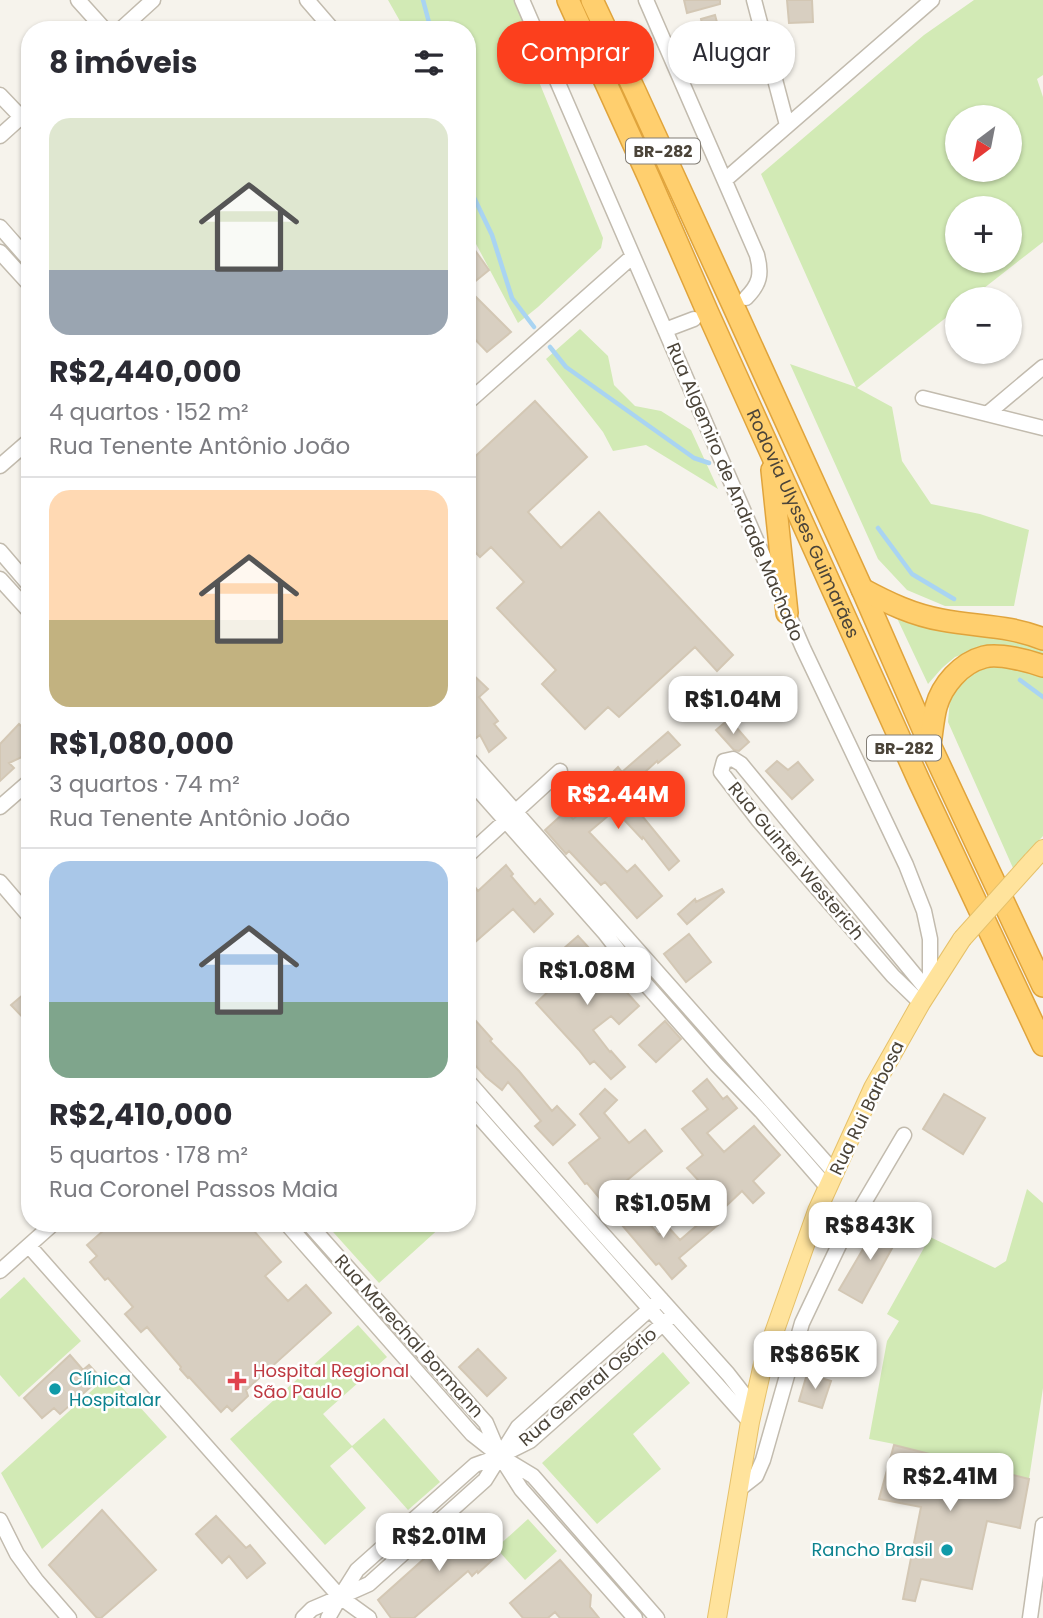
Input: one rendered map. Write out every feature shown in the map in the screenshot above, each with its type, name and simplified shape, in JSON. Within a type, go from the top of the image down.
[{"type":"highway","name":"Rodovia Ulysses Guimarães","points":[[568,0],[919,781],[1043,1045]]},
{"type":"highway","name":"Rodovia Ulysses Guimarães","points":[[592,0],[862,589],[930,745],[1043,986]]},
{"type":"highway","points":[[770,450],[787,613]]},
{"type":"highway","points":[[862,589],[890,604],[928,617],[998,626],[1043,639]]},
{"type":"highway","points":[[930,745],[936,706],[948,682],[966,666],[985,657],[1014,658],[1043,666]]},
{"type":"main road","name":"Rua Rui Barbosa","points":[[717,1618],[738,1490],[763,1364],[817,1211],[873,1088],[926,994],[962,939],[1037,855]]},
{"type":"street","points":[[78,0],[97,21]]},
{"type":"street","points":[[130,21],[153,0]]},
{"type":"street","points":[[307,0],[325,21]]},
{"type":"street","name":"Rua Algemiro de Andrade Machado","points":[[522,0],[787,613],[906,865],[924,911],[930,939],[926,994]]},
{"type":"street","points":[[646,0],[757,255],[760,267],[758,281],[746,298]]},
{"type":"street","points":[[754,0],[788,125]]},
{"type":"street","points":[[725,180],[932,0]]},
{"type":"street","points":[[0,95],[21,110]]},
{"type":"street","points":[[0,136],[21,117]]},
{"type":"street","points":[[0,227],[21,251]]},
{"type":"street","points":[[15,245],[2,254],[21,275]]},
{"type":"street","points":[[476,395],[633,256]]},
{"type":"street","points":[[665,330],[694,319]]},
{"type":"street","points":[[988,414],[1043,367]]},
{"type":"street","points":[[923,398],[1043,428]]},
{"type":"street","points":[[0,466],[21,448]]},
{"type":"street","points":[[0,551],[21,576]]},
{"type":"street","points":[[4,583],[21,602]]},
{"type":"street","name":"Rua Guinter Westerich","points":[[733,759],[741,764],[863,911],[926,994],[893,976],[720,772],[724,761],[733,759]]},
{"type":"street","points":[[476,769],[511,817],[609,928],[647,961],[728,1053],[766,1107],[831,1181]]},
{"type":"street","points":[[476,848],[560,771]]},
{"type":"street","points":[[476,785],[511,817]]},
{"type":"street","points":[[0,807],[21,789]]},
{"type":"street","points":[[759,821],[776,806]]},
{"type":"street","points":[[805,873],[821,861]]},
{"type":"street","points":[[0,882],[21,906]]},
{"type":"street","points":[[848,923],[863,911]]},
{"type":"street","points":[[609,928],[635,972],[716,1064],[766,1107]]},
{"type":"street","points":[[635,972],[647,961]]},
{"type":"street","points":[[673,1015],[684,1004]]},
{"type":"street","points":[[716,1064],[728,1053]]},
{"type":"street","points":[[476,1093],[504,1133],[655,1304],[728,1374],[752,1414]]},
{"type":"street","points":[[476,1110],[504,1133]]},
{"type":"street","points":[[738,1490],[756,1476],[763,1460],[802,1323],[839,1245],[904,1135]]},
{"type":"street","points":[[0,1271],[44,1232]]},
{"type":"street","name":"Rua Marechal Bormann","points":[[294,1232],[472,1434],[500,1456],[533,1476],[657,1618]]},
{"type":"street","name":"Rua Marechal Bormann","points":[[316,1232],[486,1423],[500,1456],[521,1489],[631,1614]]},
{"type":"street","points":[[312,1253],[324,1242]]},
{"type":"street","points":[[29,1246],[340,1597],[369,1618]]},
{"type":"street","name":"Rua General Osório","points":[[303,1618],[312,1609],[369,1584],[485,1480],[518,1427],[655,1304]]},
{"type":"street","name":"Rua General Osório","points":[[328,1618],[357,1570],[475,1465],[530,1441],[669,1319]]},
{"type":"street","points":[[384,1334],[397,1323]]},
{"type":"street","points":[[600,1353],[613,1367]]},
{"type":"street","points":[[432,1388],[445,1377]]},
{"type":"street","points":[[555,1394],[568,1408]]},
{"type":"street","points":[[432,1504],[444,1516]]},
{"type":"street","points":[[555,1527],[568,1516]]},
{"type":"street","points":[[0,1520],[17,1554],[68,1618]]},
{"type":"street","points":[[1030,1618],[1043,1525]]},
{"type":"street","points":[[389,1542],[401,1555]]},
{"type":"street","points":[[590,1567],[603,1556]]},
{"type":"street","points":[[340,1597],[351,1618]]},
{"type":"street","points":[[631,1614],[641,1598]]},
{"type":"green space","points":[[388,0],[520,0],[529,21],[497,21],[497,84],[540,84],[603,238],[601,248],[518,323],[476,244],[476,21],[400,21]]},
{"type":"green space","points":[[974,0],[1043,0],[1043,75],[1037,79],[1043,97],[1043,242],[1022,258],[1022,196],[945,196],[945,273],[1003,273],[985,287],[945,287],[945,318],[857,388],[892,407],[902,461],[931,504],[980,514],[1029,530],[1014,606],[945,606],[907,590],[878,559],[790,364],[856,387],[761,174],[924,35]]},
{"type":"green space","points":[[580,329],[608,356],[614,385],[635,406],[661,411],[691,430],[718,489],[646,445],[613,451],[603,432],[546,359]]},
{"type":"green space","points":[[896,616],[1043,641],[1043,662],[981,648],[955,657],[928,684]]},
{"type":"green space","points":[[993,664],[1043,674],[1043,836],[1013,868],[948,722],[950,699],[970,671]]},
{"type":"green space","points":[[1027,1189],[1043,1203],[1043,1388],[1029,1479],[869,1439],[887,1341],[899,1321],[887,1314],[930,1237],[995,1268],[1006,1261]]},
{"type":"green space","points":[[333,1232],[435,1232],[379,1283]]},
{"type":"green space","points":[[24,1277],[81,1341],[19,1397],[0,1375],[0,1299]]},
{"type":"green space","points":[[358,1325],[387,1357],[323,1414],[352,1446],[384,1418],[440,1482],[408,1510],[352,1447],[330,1466],[366,1508],[325,1545],[230,1439]]},
{"type":"green space","points":[[663,1352],[690,1383],[633,1434],[661,1469],[597,1524],[542,1463]]},
{"type":"green space","points":[[110,1374],[167,1437],[42,1549],[1,1473]]},
{"type":"green space","points":[[528,1519],[557,1551],[525,1580],[496,1548]]},
{"type":"building","points":[[684,0],[720,0],[720,4],[687,13]]},
{"type":"building","points":[[787,0],[812,0],[813,22],[789,21]]},
{"type":"building","points":[[715,15],[717,21],[701,21]]},
{"type":"building","points":[[476,252],[489,270],[476,281]]},
{"type":"building","points":[[476,297],[511,332],[487,352],[476,340]]},
{"type":"building","points":[[535,401],[587,457],[528,512],[561,548],[599,512],[733,655],[717,671],[695,647],[619,717],[608,707],[585,729],[542,684],[556,670],[497,608],[524,582],[491,547],[480,557],[476,553],[476,456]]},
{"type":"building","points":[[476,678],[488,689],[479,697],[498,721],[494,724],[506,738],[489,752],[480,735],[476,738]]},
{"type":"building","points":[[729,719],[749,742],[739,751],[734,750],[716,730]]},
{"type":"building","points":[[19,724],[21,726],[21,757],[9,763],[14,768],[0,781],[0,744]]},
{"type":"building","points":[[668,732],[680,745],[633,783],[649,800],[638,811],[679,861],[669,870],[643,837],[642,839],[615,810],[589,832],[627,872],[635,865],[662,896],[637,918],[605,882],[601,885],[569,851],[566,854],[545,830],[566,811],[573,819],[600,796],[595,790],[618,767],[622,772]]},
{"type":"building","points":[[777,761],[788,770],[798,762],[813,780],[792,799],[766,771]]},
{"type":"building","points":[[506,865],[513,874],[511,876],[535,904],[540,899],[553,914],[534,932],[513,909],[476,941],[476,888],[478,891]]},
{"type":"building","points":[[722,889],[724,892],[687,924],[678,914],[695,899],[696,902]]},
{"type":"building","points":[[689,934],[711,962],[686,982],[664,954]]},
{"type":"building","points":[[578,936],[590,949],[584,955],[616,991],[622,987],[639,1006],[619,1024],[611,1016],[593,1030],[625,1067],[611,1079],[594,1061],[590,1064],[536,1003],[553,987],[558,992],[575,978],[555,956]]},
{"type":"building","points":[[21,997],[21,1016],[11,1005]]},
{"type":"building","points":[[476,1021],[492,1039],[490,1041],[552,1111],[557,1106],[575,1125],[553,1145],[535,1126],[541,1121],[508,1082],[502,1090],[476,1066]]},
{"type":"building","points":[[665,1021],[681,1039],[656,1062],[639,1045]]},
{"type":"building","points":[[707,1079],[723,1099],[727,1096],[737,1108],[707,1133],[724,1152],[754,1126],[780,1155],[753,1181],[764,1193],[753,1203],[742,1191],[724,1208],[687,1168],[703,1155],[682,1129],[708,1109],[693,1091]]},
{"type":"building","points":[[605,1089],[617,1100],[604,1113],[629,1143],[645,1130],[662,1151],[602,1201],[569,1163],[600,1138],[580,1114]]},
{"type":"building","points":[[944,1094],[985,1118],[963,1154],[923,1129]]},
{"type":"building","points":[[632,1204],[659,1235],[668,1227],[680,1240],[709,1215],[718,1225],[679,1258],[686,1266],[672,1279],[659,1263],[656,1265],[616,1218]]},
{"type":"building","points":[[880,1220],[901,1232],[862,1303],[839,1290]]},
{"type":"building","name":"Hospital Regional São Paulo","points":[[102,1232],[255,1232],[281,1262],[265,1276],[288,1301],[306,1285],[331,1313],[246,1390],[248,1396],[232,1411],[227,1406],[221,1412],[180,1369],[147,1327],[141,1332],[125,1314],[133,1307],[90,1262],[97,1256],[87,1245]]},
{"type":"building","points":[[478,1349],[506,1378],[487,1396],[459,1367]]},
{"type":"building","name":"Clínica Hospitalar","points":[[70,1355],[83,1370],[89,1365],[101,1378],[60,1414],[54,1408],[42,1418],[24,1398]]},
{"type":"building","points":[[807,1374],[831,1381],[822,1408],[799,1401]]},
{"type":"building","points":[[894,1445],[1029,1479],[1020,1528],[987,1521],[972,1589],[921,1579],[915,1601],[903,1599],[921,1507],[879,1499]]},
{"type":"building","points":[[102,1510],[156,1570],[101,1618],[97,1618],[49,1565]]},
{"type":"building","points":[[216,1516],[246,1548],[250,1545],[265,1563],[247,1578],[229,1556],[222,1563],[196,1534]]},
{"type":"building","points":[[468,1522],[472,1526],[475,1524],[499,1554],[478,1573],[477,1571],[472,1576],[468,1571],[414,1618],[391,1618],[378,1600],[435,1549],[443,1558],[447,1535],[452,1536]]},
{"type":"building","points":[[560,1560],[591,1595],[590,1607],[599,1618],[560,1618],[555,1612],[548,1618],[523,1618],[510,1603]]},
{"type":"waterway","points":[[423,0],[429,21]]},
{"type":"waterway","points":[[476,202],[492,235],[512,298],[534,327]]},
{"type":"waterway","points":[[550,347],[566,367],[694,458],[709,463]]},
{"type":"waterway","points":[[878,528],[912,574],[954,599]]},
{"type":"waterway","points":[[1020,680],[1043,697]]},
{"type":"place","name":"Hospital Regional São Paulo","points":[[237,1381]]},
{"type":"place","name":"Clínica Hospitalar","points":[[55,1389]]},
{"type":"place","name":"Rancho Brasil","points":[[947,1550]]}]
